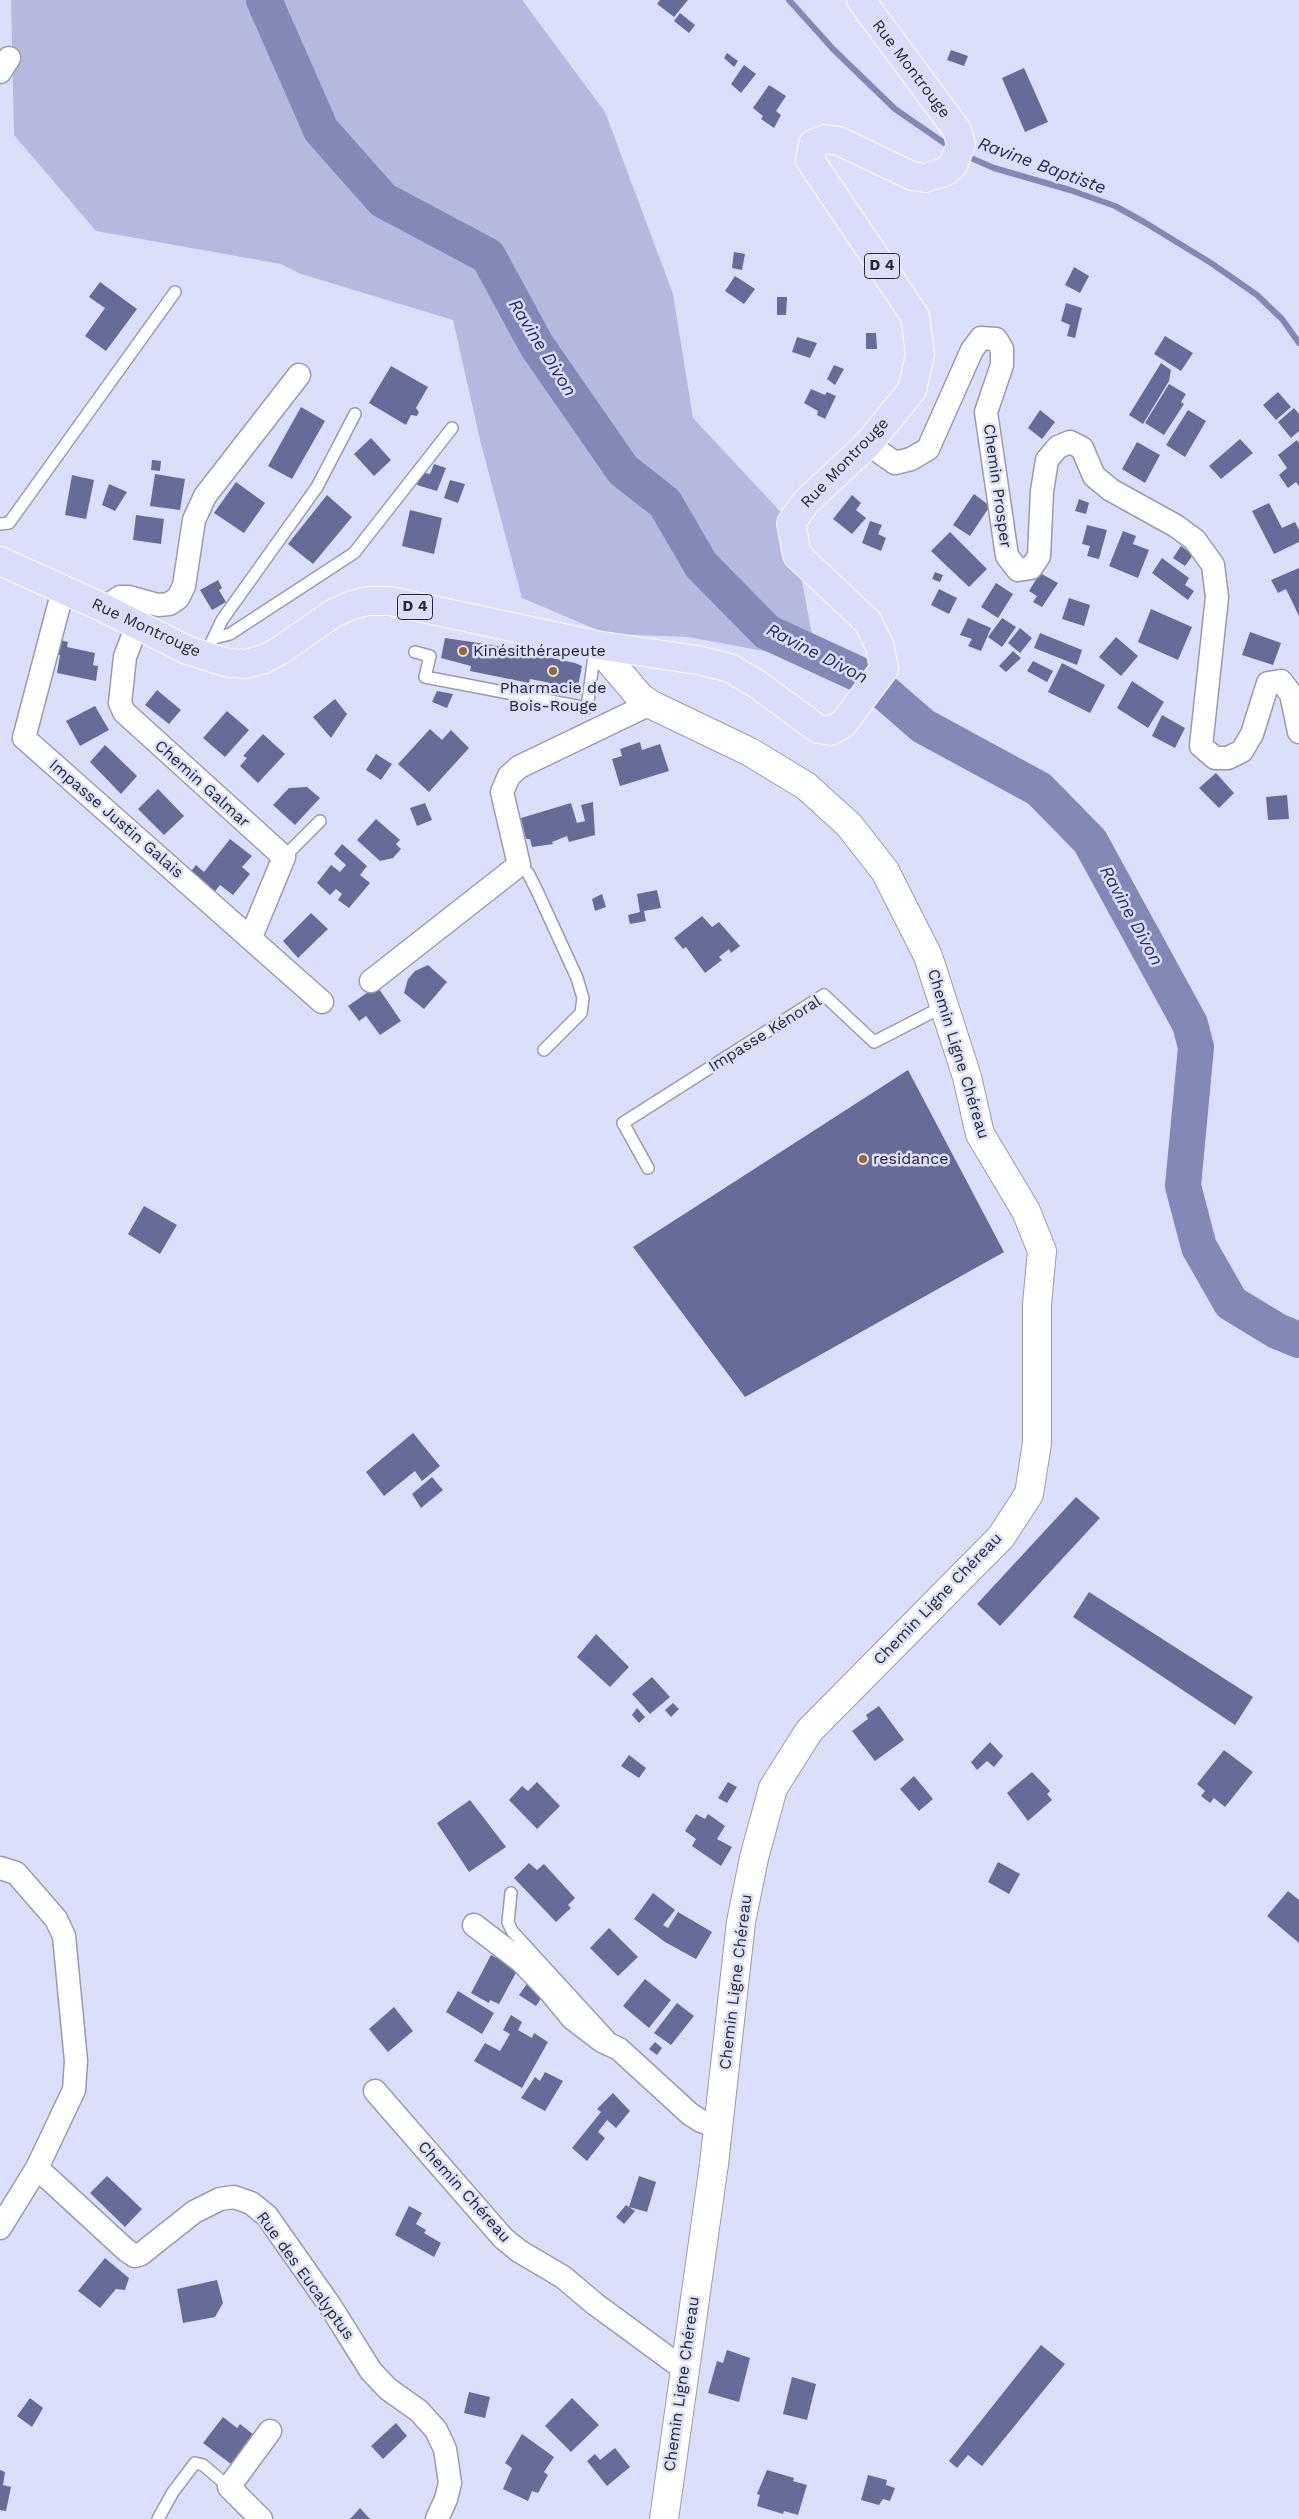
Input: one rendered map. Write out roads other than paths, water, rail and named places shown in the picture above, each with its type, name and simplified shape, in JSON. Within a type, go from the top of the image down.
[{"type":"main road","name":"Rue Montrouge","points":[[0,561],[104,608],[187,650],[209,647],[228,663],[246,664],[279,651],[334,612],[368,601],[390,602],[596,645],[697,660],[730,668],[757,684],[818,729],[832,731],[843,724],[884,669],[880,647],[868,622],[797,555],[791,523],[806,502],[868,444],[912,390],[920,355],[915,316],[810,160],[813,144],[825,139],[839,141],[912,176],[925,178],[945,172],[953,165],[961,145],[957,130],[861,0]]},
{"type":"street","name":"Chemin Prosper","points":[[868,444],[894,463],[911,460],[928,449],[972,350],[981,338],[996,339],[1002,349],[1002,365],[986,412],[1007,556],[1018,570],[1031,568],[1039,556],[1042,491],[1047,460],[1058,447],[1070,442],[1082,448],[1094,476],[1111,490],[1176,526],[1195,540],[1213,565],[1217,597],[1201,746],[1215,758],[1228,758],[1242,751],[1252,734],[1268,682],[1281,681],[1291,694],[1299,732]]},
{"type":"street","points":[[104,608],[120,597],[129,597],[158,604],[169,604],[178,598],[184,586],[194,520],[205,496],[299,375]]},
{"type":"street","name":"Impasse Justin Galais","points":[[63,590],[24,738],[251,937],[322,1002]]},
{"type":"street","name":"Chemin Galmar","points":[[137,625],[124,657],[120,703],[124,712],[284,857]]},
{"type":"street","name":"Chemin Ligne Chéreau","points":[[596,645],[640,697],[650,704],[750,752],[806,786],[849,825],[885,871],[928,956],[967,1077],[980,1134],[1026,1211],[1042,1251],[1037,1304],[1037,1443],[1030,1494],[1001,1537],[809,1731],[773,1788],[754,1858],[741,1922],[718,2127],[664,2519]]},
{"type":"street","points":[[371,981],[519,865],[502,792],[510,776],[520,767],[650,704]]},
{"type":"street","points":[[251,937],[284,857]]},
{"type":"street","points":[[0,1868],[16,1873],[56,1919],[64,1936],[76,2061],[74,2090],[37,2168],[0,2228]]},
{"type":"street","points":[[474,1925],[526,1967],[550,1990],[572,2018],[602,2041],[619,2049],[690,2114],[701,2121],[718,2127]]},
{"type":"street","name":"Chemin Chéreau","points":[[375,2090],[503,2238],[519,2251],[563,2277],[595,2304],[685,2370]]},
{"type":"street","name":"Rue des Eucalyptus","points":[[37,2168],[126,2250],[135,2256],[141,2254],[194,2212],[220,2199],[234,2197],[251,2203],[266,2216],[331,2307],[371,2370],[388,2389],[419,2411],[436,2430],[446,2449],[450,2483],[446,2499],[437,2519]]},
{"type":"street","points":[[260,2519],[229,2487],[270,2431]]},
{"type":"lane","points":[[0,524],[9,523],[175,292]]},
{"type":"lane","points":[[209,647],[222,620],[317,487],[355,414]]},
{"type":"lane","points":[[209,647],[354,553],[452,428]]},
{"type":"lane","points":[[415,652],[430,656],[425,678],[587,708],[596,645]]},
{"type":"lane","points":[[284,857],[320,821]]},
{"type":"lane","points":[[519,865],[528,873],[538,893],[577,978],[583,998],[581,1013],[544,1050]]},
{"type":"lane","name":"Impasse Kénoral","points":[[648,1168],[624,1123],[824,995],[874,1042],[945,1005]]},
{"type":"lane","points":[[511,1893],[508,1922],[512,1931],[601,2026],[619,2049]]},
{"type":"lane","points":[[158,2519],[173,2492],[195,2463],[203,2465],[229,2487]]},
{"type":"waterway","name":"Ravine Divon","points":[[264,0],[321,130],[383,200],[488,256],[537,346],[623,470],[665,503],[701,565],[767,632],[869,679],[923,726],[1039,789],[1090,841],[1190,1024],[1196,1047],[1183,1186],[1199,1247],[1231,1303],[1277,1331],[1299,1340]]},
{"type":"waterway","name":"Ravine Baptiste","points":[[789,0],[833,49],[895,109],[953,149]]},
{"type":"waterway","name":"Ravine Baptiste","points":[[964,155],[994,168],[1070,190],[1115,206],[1144,222],[1211,263],[1257,295],[1282,319],[1299,343]]},
{"type":"place","name":"Kinésithérapeute","points":[[463,651]]},
{"type":"place","name":"Pharmacie de Bois-Rouge","points":[[553,671]]},
{"type":"place","name":"residance","points":[[863,1159]]}]
